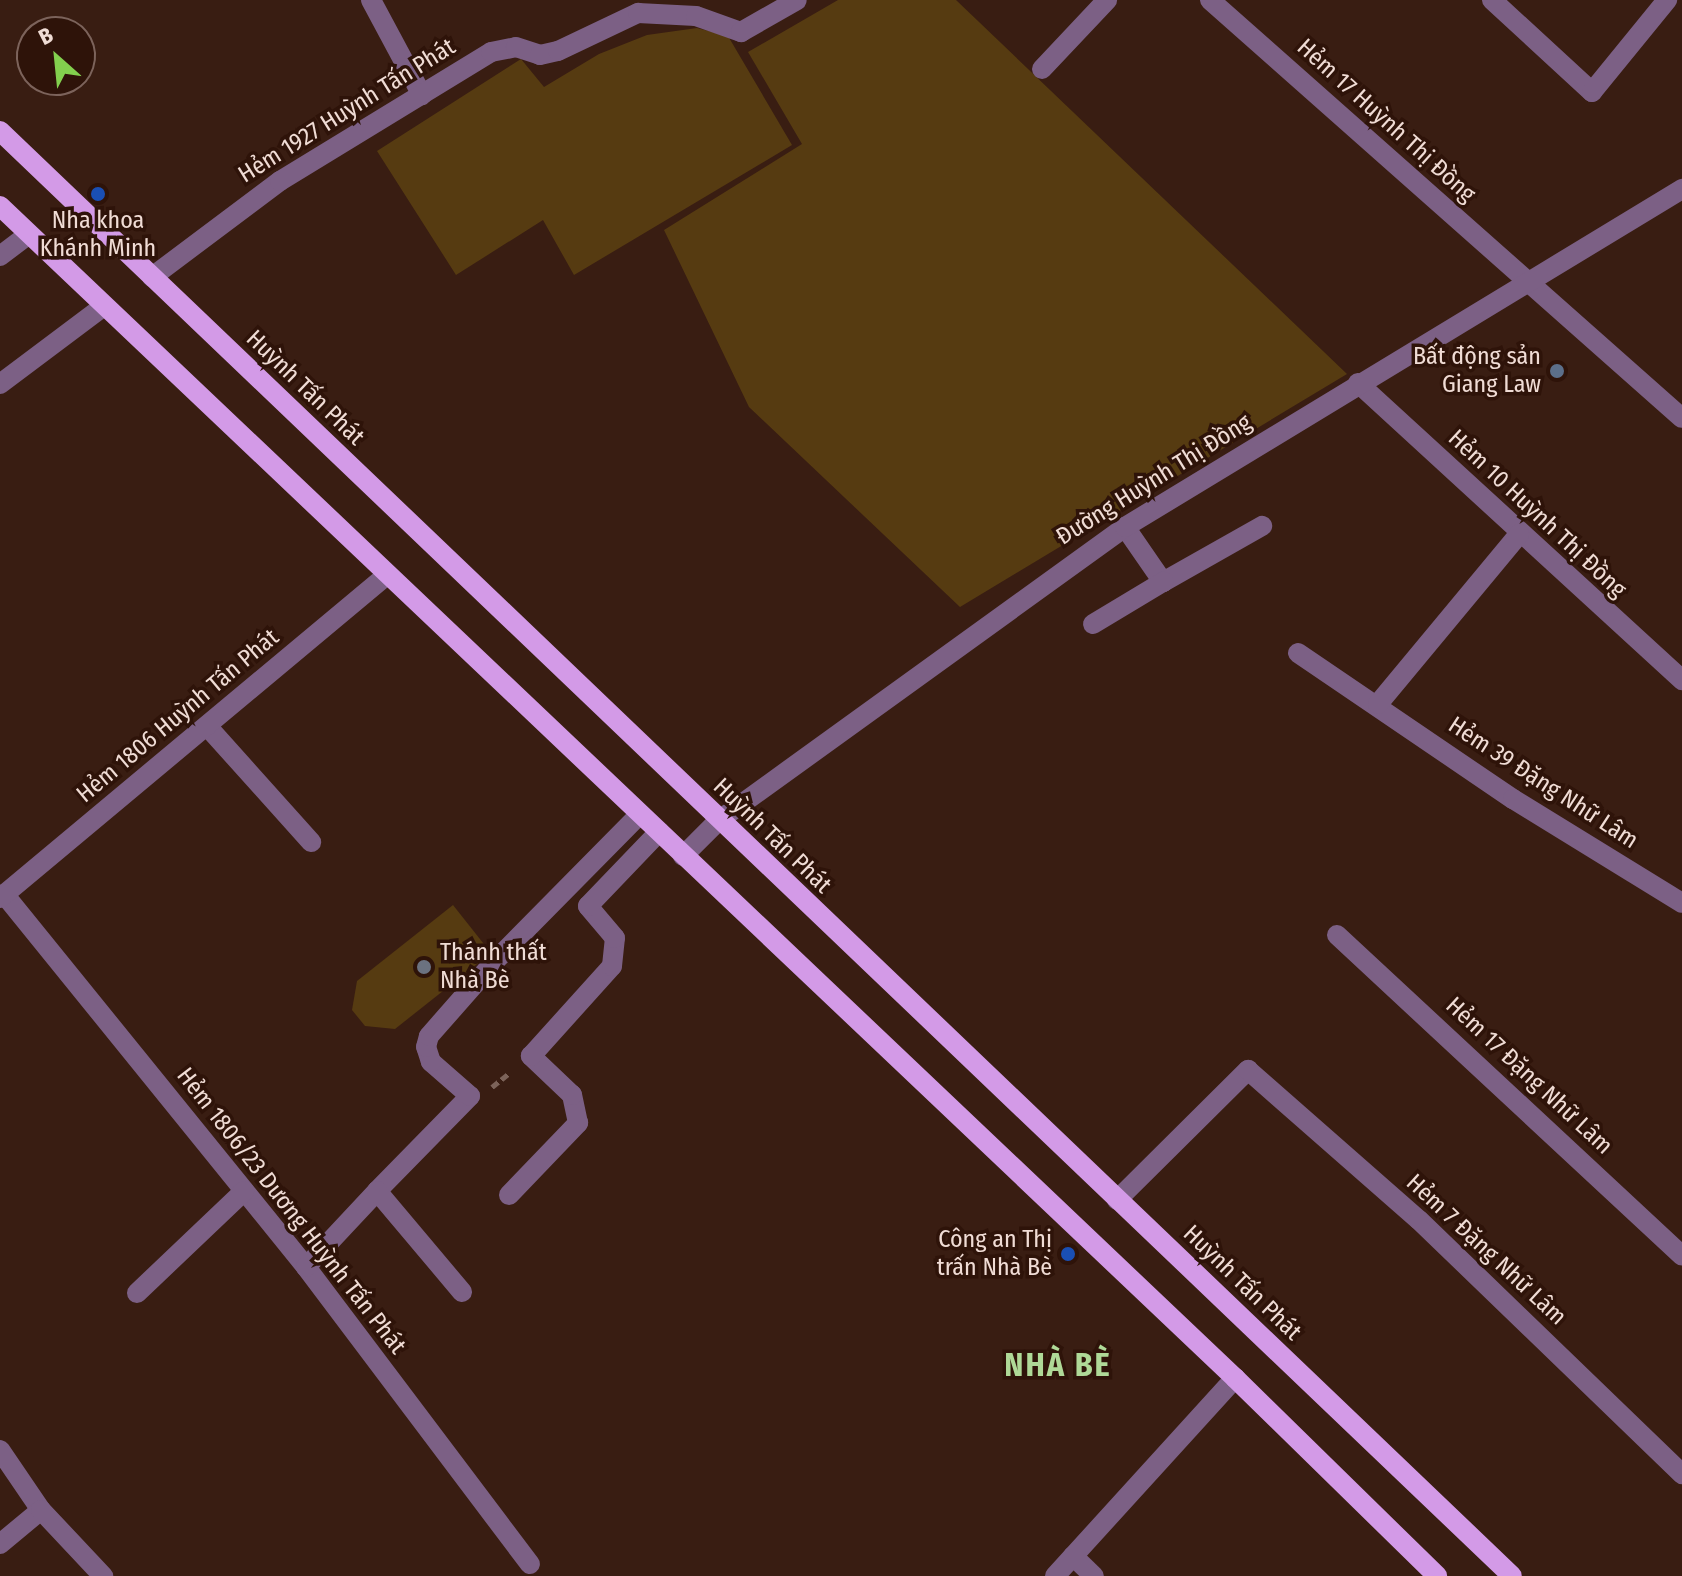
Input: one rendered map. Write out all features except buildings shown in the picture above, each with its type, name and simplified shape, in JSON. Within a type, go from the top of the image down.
[{"type":"main road","name":"Huỳnh Tấn Phát","points":[[0,131],[718,821],[1512,1576]]},
{"type":"main road","points":[[0,206],[1235,1378],[1437,1576]]},
{"type":"street","points":[[371,0],[422,95]]},
{"type":"street","name":"Hẻm 1927 Huỳnh Tấn Phát","points":[[152,277],[268,189],[491,52],[516,47],[540,55],[638,13],[696,16],[741,32],[797,0]]},
{"type":"street","points":[[1042,69],[1107,0]]},
{"type":"street","name":"Hẻm 17 Huỳnh Thị Đồng","points":[[1210,0],[1682,418]]},
{"type":"street","points":[[1492,0],[1592,92],[1667,0]]},
{"type":"street","name":"Đường Huỳnh Thị Đồng","points":[[683,856],[718,821],[1125,527],[1682,189]]},
{"type":"street","points":[[0,256],[29,234]]},
{"type":"street","points":[[0,384],[104,306]]},
{"type":"street","name":"Hẻm 10 Huỳnh Thị Đồng","points":[[1358,383],[1519,534],[1682,680]]},
{"type":"street","points":[[1093,624],[1262,526]]},
{"type":"street","points":[[1125,527],[1163,582]]},
{"type":"street","points":[[1378,704],[1519,534]]},
{"type":"street","name":"Hẻm 1806 Huỳnh Tấn Phát","points":[[2,896],[388,574]]},
{"type":"street","name":"Hẻm 39 Đặng Nhữ Lâm","points":[[1298,653],[1378,704],[1513,799],[1682,903]]},
{"type":"street","points":[[207,726],[311,842]]},
{"type":"street","points":[[306,1267],[470,1096],[431,1062],[429,1036],[494,962],[640,814]]},
{"type":"street","points":[[509,1195],[578,1123],[572,1095],[531,1056],[612,966],[615,938],[588,906],[659,832]]},
{"type":"street","name":"Hẻm 1806/23 Dương Huỳnh Tấn Phát","points":[[2,896],[306,1267],[530,1564]]},
{"type":"street","name":"Hẻm 17 Đặng Nhữ Lâm","points":[[1337,935],[1682,1256]]},
{"type":"street","name":"Hẻm 7 Đặng Nhữ Lâm","points":[[1117,1200],[1248,1070],[1419,1220],[1682,1474]]},
{"type":"street","points":[[137,1293],[244,1191]]},
{"type":"street","points":[[377,1191],[462,1292]]},
{"type":"street","points":[[1055,1576],[1235,1378]]},
{"type":"street","points":[[0,1450],[41,1510],[103,1576]]},
{"type":"street","points":[[0,1544],[41,1510]]},
{"type":"street","points":[[1073,1556],[1094,1576]]},
{"type":"path","points":[[470,1096],[485,1093],[531,1056]]},
{"type":"place","name":"Nha khoa Khánh Minh","points":[[98,194]]},
{"type":"place","name":"Bất động sản Giang Law","points":[[1557,371]]},
{"type":"place","name":"Thánh thất Nhà Bè","points":[[424,967]]},
{"type":"place","name":"Công an Thị trấn Nhà Bè","points":[[1068,1254]]},
{"type":"district","name":"NHÀ BÈ","points":[[1058,1365]]}]
